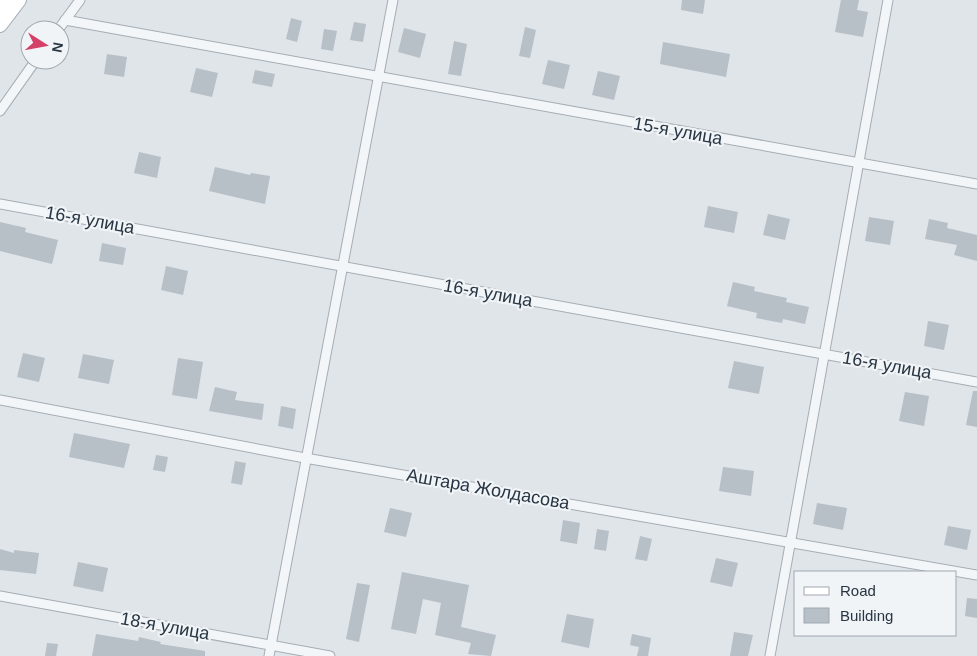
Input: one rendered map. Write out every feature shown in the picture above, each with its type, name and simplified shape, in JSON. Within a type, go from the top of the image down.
[{"type":"main road","points":[[0,7],[4,0]]},
{"type":"main road","points":[[0,26],[19,0]]},
{"type":"street","points":[[65,20],[80,0]]},
{"type":"street","points":[[269,656],[393,0]]},
{"type":"street","points":[[770,656],[888,0]]},
{"type":"street","name":"15-я улица","points":[[70,21],[379,75],[857,164],[977,184]]},
{"type":"street","points":[[0,111],[29,70]]},
{"type":"street","name":"16-я улица","points":[[0,204],[977,382]]},
{"type":"street","name":"Аштара Жолдасова","points":[[0,400],[305,458],[954,571]]},
{"type":"street","name":"Аштара Жолдасова","points":[[957,571],[977,575]]},
{"type":"street","name":"18-я улица","points":[[0,596],[330,656]]},
{"type":"building","points":[[682,0],[705,0],[703,14],[681,10]]},
{"type":"building","points":[[841,0],[859,0],[857,10],[868,12],[863,37],[835,32]]},
{"type":"building","points":[[291,18],[302,21],[297,42],[286,39]]},
{"type":"building","points":[[354,22],[366,24],[363,42],[350,40]]},
{"type":"building","points":[[525,27],[536,30],[530,58],[519,56]]},
{"type":"building","points":[[404,28],[426,34],[420,58],[398,52]]},
{"type":"building","points":[[324,29],[337,31],[333,51],[321,49]]},
{"type":"building","points":[[454,41],[467,44],[461,76],[448,74]]},
{"type":"building","points":[[663,42],[730,54],[726,77],[660,64]]},
{"type":"building","points":[[107,54],[127,57],[124,77],[104,74]]},
{"type":"building","points":[[548,60],[570,65],[564,89],[542,84]]},
{"type":"building","points":[[196,68],[218,73],[212,97],[190,92]]},
{"type":"building","points":[[255,70],[275,74],[272,87],[252,83]]},
{"type":"building","points":[[598,71],[620,76],[614,100],[592,95]]},
{"type":"building","points":[[139,152],[161,157],[157,178],[134,173]]},
{"type":"building","points":[[215,167],[250,175],[251,173],[270,176],[265,204],[209,191]]},
{"type":"building","points":[[708,206],[738,212],[734,233],[704,227]]},
{"type":"building","points":[[768,214],[790,219],[785,240],[763,235]]},
{"type":"building","points":[[869,217],[894,221],[890,245],[865,241]]},
{"type":"building","points":[[929,219],[948,223],[947,228],[977,235],[977,261],[954,255],[957,245],[925,239]]},
{"type":"building","points":[[0,222],[26,228],[25,232],[58,240],[52,264],[0,251]]},
{"type":"building","points":[[102,243],[126,248],[123,265],[99,261]]},
{"type":"building","points":[[166,266],[188,271],[183,295],[161,290]]},
{"type":"building","points":[[733,282],[755,287],[754,291],[787,298],[786,302],[809,307],[805,324],[783,319],[782,323],[756,318],[757,313],[727,306]]},
{"type":"building","points":[[928,321],[949,325],[944,350],[924,346]]},
{"type":"building","points":[[23,353],[45,358],[39,382],[17,377]]},
{"type":"building","points":[[83,354],[114,360],[109,384],[78,378]]},
{"type":"building","points":[[178,358],[203,362],[197,399],[172,395]]},
{"type":"building","points":[[734,361],[764,367],[759,394],[728,388]]},
{"type":"building","points":[[215,387],[237,392],[235,400],[264,404],[262,420],[209,411]]},
{"type":"building","points":[[973,391],[977,391],[977,427],[966,425]]},
{"type":"building","points":[[905,392],[929,396],[924,426],[899,421]]},
{"type":"building","points":[[281,406],[296,409],[293,429],[278,426]]},
{"type":"building","points":[[74,433],[130,444],[124,468],[69,457]]},
{"type":"building","points":[[156,455],[168,457],[165,472],[153,470]]},
{"type":"building","points":[[235,461],[246,463],[242,485],[231,483]]},
{"type":"building","points":[[723,467],[754,471],[751,496],[719,491]]},
{"type":"building","points":[[817,503],[847,508],[843,530],[813,524]]},
{"type":"building","points":[[390,508],[412,513],[406,537],[384,532]]},
{"type":"building","points":[[563,520],[580,523],[577,544],[560,541]]},
{"type":"building","points":[[948,526],[971,530],[967,550],[944,545]]},
{"type":"building","points":[[597,529],[609,531],[606,551],[594,549]]},
{"type":"building","points":[[640,536],[652,539],[647,561],[635,559]]},
{"type":"building","points":[[0,549],[14,553],[14,550],[39,553],[36,574],[0,570]]},
{"type":"building","points":[[716,558],[738,563],[732,587],[710,582]]},
{"type":"building","points":[[78,562],[108,568],[103,592],[73,586]]},
{"type":"building","points":[[402,572],[469,585],[461,627],[496,635],[491,656],[468,654],[471,643],[435,635],[441,603],[423,599],[416,634],[391,629]]},
{"type":"building","points":[[357,583],[370,585],[359,642],[346,639]]},
{"type":"building","points":[[967,598],[977,599],[977,618],[965,616]]},
{"type":"building","points":[[567,614],[594,619],[589,648],[561,642]]},
{"type":"building","points":[[734,632],[753,635],[748,656],[730,656]]},
{"type":"building","points":[[96,634],[138,641],[139,637],[161,642],[160,644],[205,651],[205,656],[92,656]]},
{"type":"building","points":[[632,634],[651,638],[648,656],[637,656],[639,647],[630,645]]},
{"type":"building","points":[[47,643],[58,644],[56,656],[45,656]]}]
